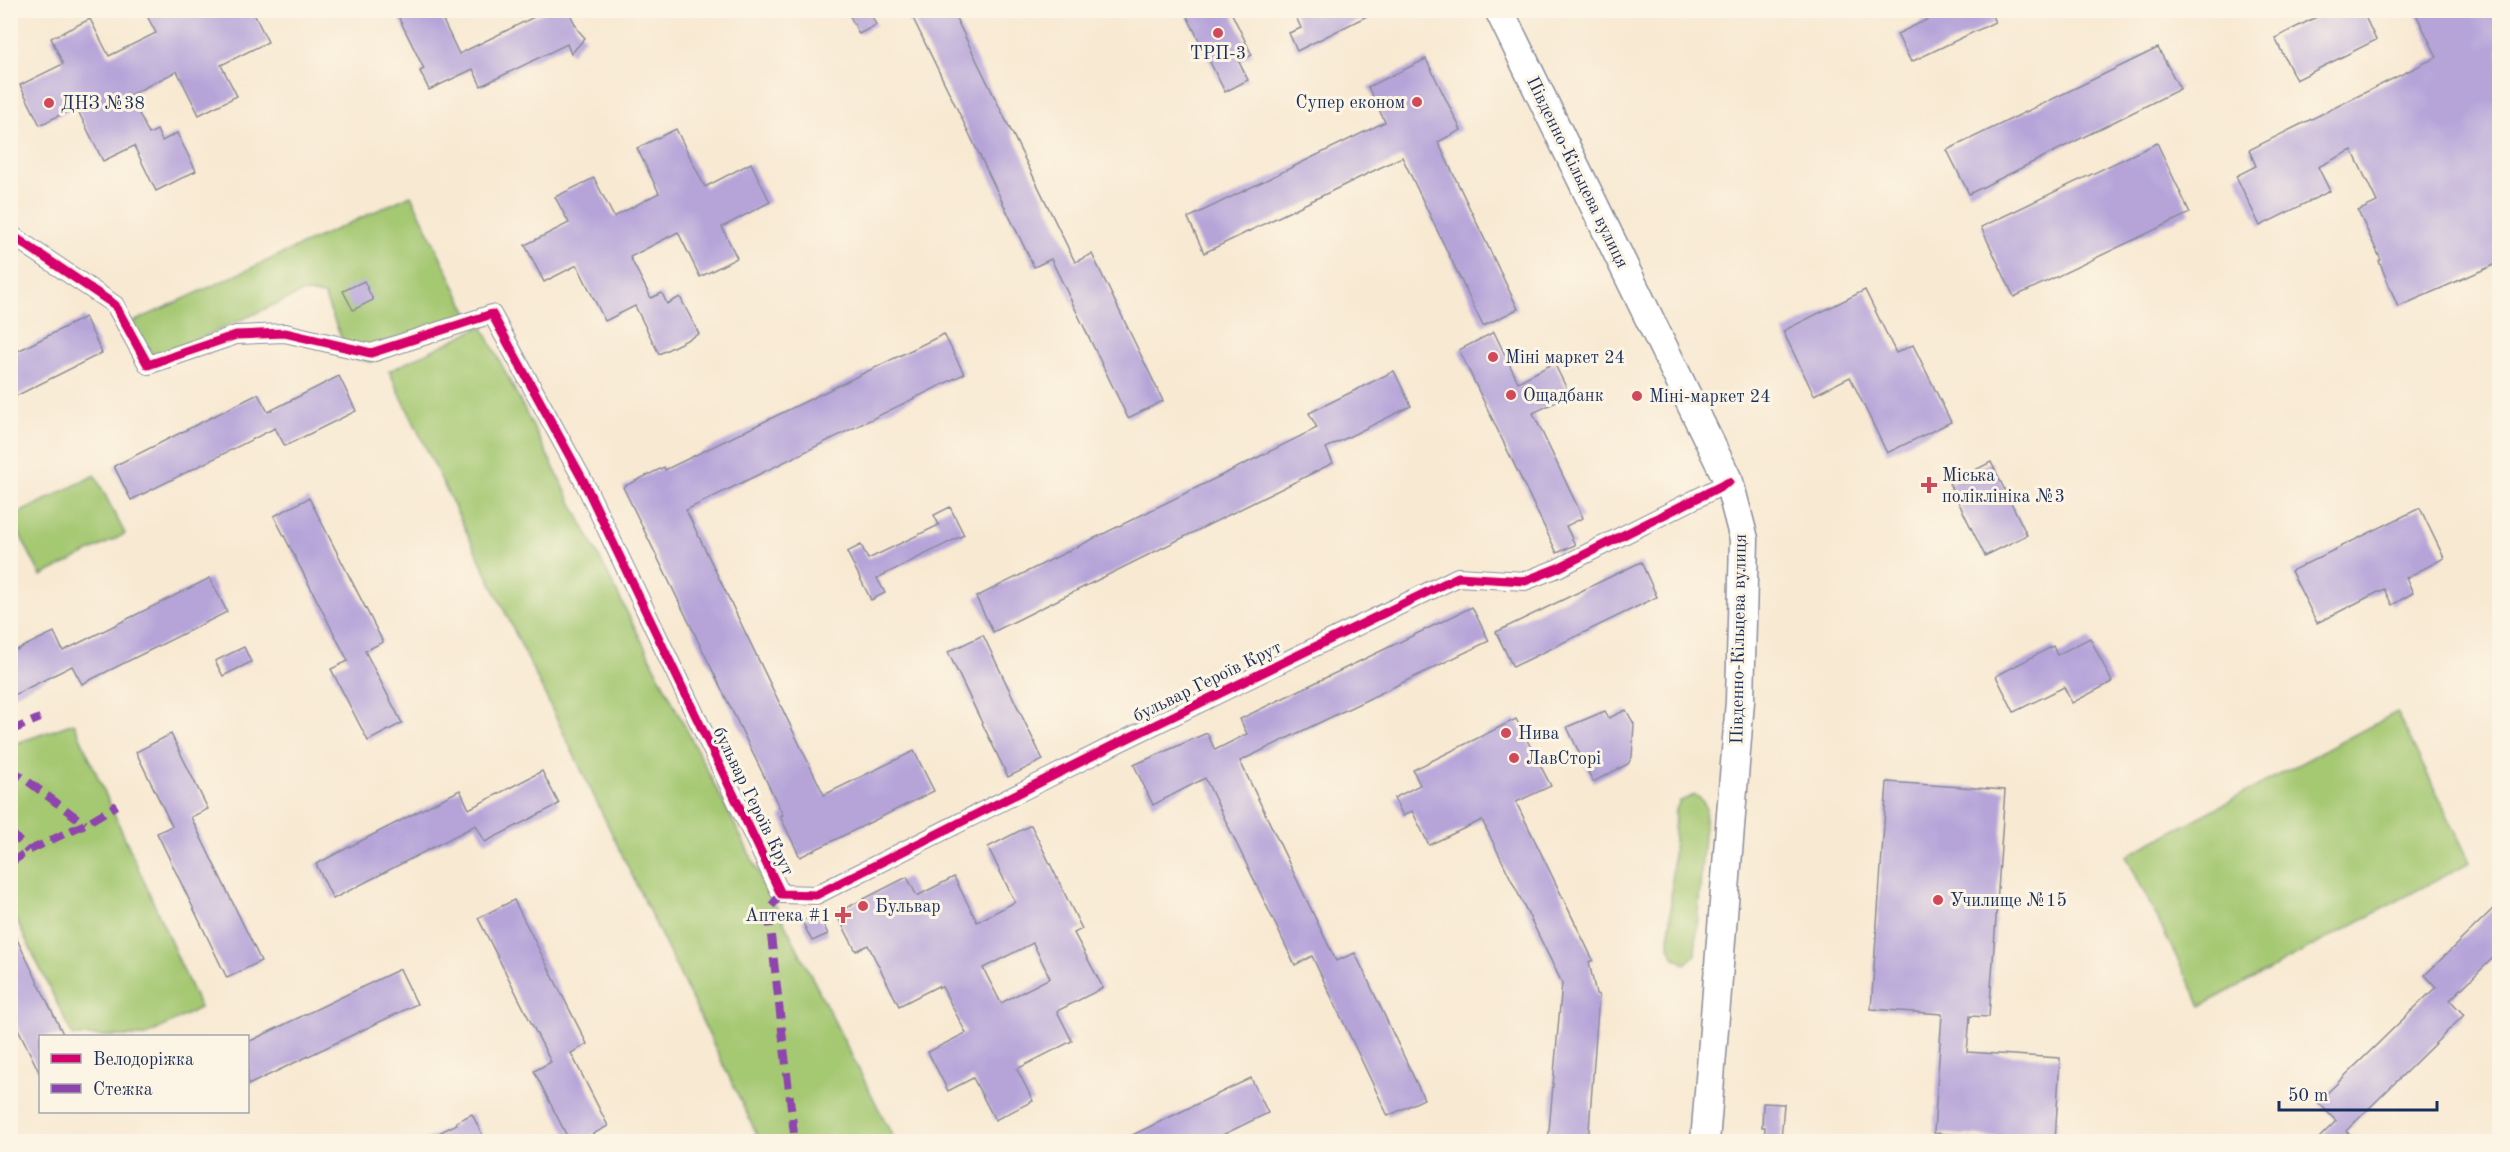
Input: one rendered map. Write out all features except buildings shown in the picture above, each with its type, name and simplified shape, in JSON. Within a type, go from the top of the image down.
[{"type":"main road","name":"Південно-Кільцева вулиця","points":[[1499,10],[1729,482],[1744,539],[1740,701],[1705,1142]]},
{"type":"street","name":"бульвар Героїв Крут","points":[[10,234],[115,305],[148,365],[236,334],[285,333],[372,353],[492,314],[584,482],[781,894],[816,895],[1136,734],[1458,577],[1525,581],[1558,568],[1729,482]]},
{"type":"green space","points":[[411,195],[468,314],[372,362],[349,357],[324,295],[303,292],[141,365],[122,327]]},
{"type":"green space","points":[[482,326],[895,1141],[760,1141],[389,371]]},
{"type":"green space","points":[[95,475],[125,534],[41,576],[11,517]]},
{"type":"green space","points":[[2397,712],[2470,862],[2201,1006],[2126,856]]},
{"type":"green space","points":[[74,723],[200,1008],[147,1035],[73,1035],[11,909],[11,745]]},
{"type":"green space","points":[[1695,795],[1706,807],[1695,955],[1685,964],[1674,957],[1669,946],[1675,812],[1680,801]]},
{"type":"marked path","points":[[10,726],[17,728],[40,718]]},
{"type":"marked path","points":[[10,768],[85,824]]},
{"type":"marked path","points":[[10,863],[28,851],[85,824],[117,805]]},
{"type":"marked path","points":[[10,831],[28,851]]},
{"type":"marked path","points":[[781,894],[768,910],[795,1142]]},
{"type":"cycle path","points":[[10,234],[115,305],[148,365],[236,335],[285,333],[371,353],[492,314],[584,482],[781,894],[816,895],[1116,744],[1458,577],[1525,581],[1558,568],[1729,482]]},
{"type":"place","name":"ТРП-3","points":[[1218,33]]},
{"type":"place","name":"Супер економ","points":[[1417,102]]},
{"type":"place","name":"ДНЗ №38","points":[[49,103]]},
{"type":"place","name":"Міні маркет 24","points":[[1493,357]]},
{"type":"place","name":"Ощадбанк","points":[[1511,395]]},
{"type":"place","name":"Міні-маркет 24","points":[[1637,396]]},
{"type":"place","name":"Міська поліклініка №3","points":[[1929,485]]},
{"type":"place","name":"Нива","points":[[1506,733]]},
{"type":"place","name":"ЛавСторі","points":[[1514,758]]},
{"type":"place","name":"Училище №15","points":[[1938,900]]},
{"type":"place","name":"Бульвар","points":[[863,906]]},
{"type":"place","name":"Аптека #1","points":[[843,915]]}]
